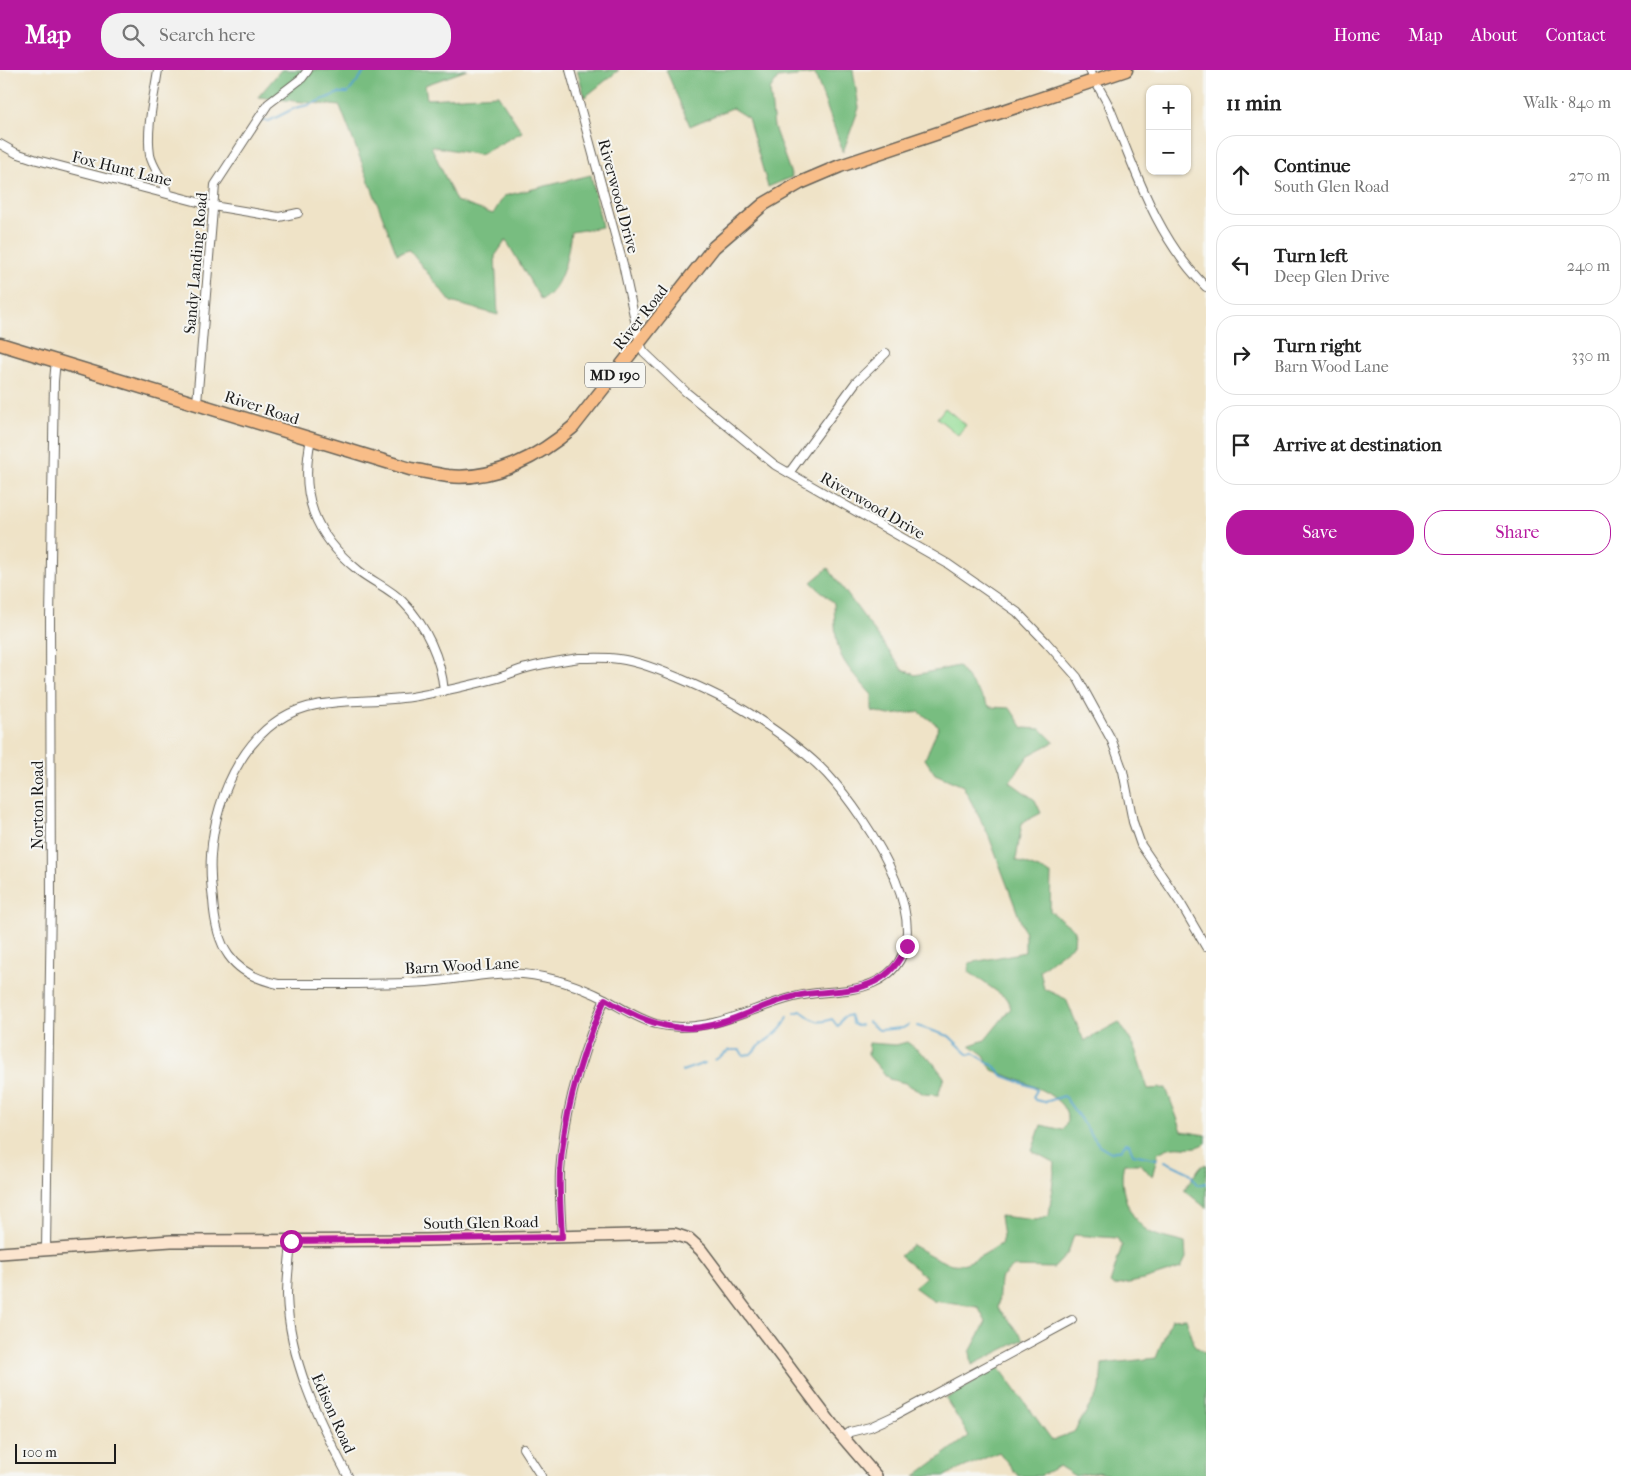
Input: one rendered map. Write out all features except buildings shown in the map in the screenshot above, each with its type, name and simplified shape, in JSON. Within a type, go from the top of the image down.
[{"type":"main road","name":"River Road","points":[[0,344],[410,469],[448,476],[471,476],[510,467],[555,443],[574,427],[714,247],[764,204],[800,183],[840,166],[1092,75],[1126,70]]},
{"type":"main road","name":"South Glen Road","points":[[0,1252],[171,1242],[562,1237],[663,1232],[679,1235],[693,1242],[844,1438],[876,1476]]},
{"type":"street","points":[[158,70],[149,142],[154,166],[168,193]]},
{"type":"street","name":"Sandy Landing Road","points":[[197,403],[216,185],[268,104],[302,78],[308,70]]},
{"type":"street","name":"Riverwood Drive","points":[[570,70],[618,246],[640,344],[644,352],[686,392],[775,465],[948,564],[1025,620],[1075,675],[1112,741],[1123,771],[1133,822],[1140,845],[1181,904],[1206,947]]},
{"type":"street","points":[[1092,75],[1110,108],[1137,180],[1164,233],[1194,275],[1206,286]]},
{"type":"street","name":"Fox Hunt Lane","points":[[0,144],[16,153],[37,160],[214,206],[279,217],[298,213]]},
{"type":"street","points":[[789,472],[856,382],[886,353]]},
{"type":"street","name":"Norton Road","points":[[46,1250],[52,898],[50,613],[54,381],[56,360]]},
{"type":"street","points":[[311,439],[306,480],[311,511],[322,530],[341,553],[360,571],[403,601],[419,622],[442,672],[444,691]]},
{"type":"street","name":"Barn Wood Lane","points":[[579,658],[620,659],[656,670],[752,715],[807,755],[828,775],[856,811],[880,849],[904,904],[909,926],[907,946],[894,968],[883,977],[858,988],[796,996],[716,1023],[692,1028],[654,1023],[630,1013],[580,987],[552,978],[523,974],[494,974],[427,982],[278,984],[263,981],[240,968],[231,959],[219,941],[214,918],[211,855],[214,831],[232,777],[248,748],[267,728],[292,713],[315,705],[379,701],[444,691],[470,686],[525,668],[579,658]]},
{"type":"street","points":[[562,1237],[560,1174],[565,1124],[575,1082],[592,1029],[605,999]]},
{"type":"street","name":"Edison Road","points":[[291,1241],[287,1294],[293,1339],[302,1378],[348,1476]]},
{"type":"street","points":[[844,1438],[850,1432],[870,1428],[894,1416],[1072,1320]]},
{"type":"street","points":[[523,1448],[541,1476]]},
{"type":"green space","points":[[281,70],[467,70],[425,85],[427,99],[498,95],[522,132],[480,155],[431,146],[456,201],[493,214],[504,196],[591,175],[602,227],[571,232],[563,270],[555,288],[541,300],[506,240],[495,256],[498,315],[451,302],[409,250],[397,254],[340,106],[258,97]]},
{"type":"green space","points":[[577,70],[619,70],[585,97]]},
{"type":"green space","points":[[666,70],[853,70],[859,108],[843,152],[815,74],[778,78],[770,90],[774,127],[792,177],[768,187],[748,118],[732,108],[690,126]]},
{"type":"green space","points":[[945,408],[966,425],[958,435],[937,418]]},
{"type":"green space","points":[[828,568],[902,669],[915,675],[958,666],[990,707],[1010,708],[1023,728],[1041,729],[1054,742],[1029,755],[1010,782],[1035,800],[1041,813],[1022,823],[1016,860],[1051,874],[1050,911],[1075,930],[1074,944],[1040,970],[1044,989],[1066,999],[1084,1041],[1119,1022],[1134,1046],[1148,1089],[1166,1088],[1182,1131],[1206,1135],[1206,1143],[1201,1146],[1174,1147],[1158,1153],[1152,1177],[1141,1164],[1124,1164],[1122,1172],[1125,1198],[1138,1222],[1153,1234],[1185,1243],[1186,1258],[1181,1268],[1144,1280],[1114,1286],[1110,1283],[1122,1246],[1117,1238],[1074,1235],[1068,1253],[1054,1268],[1013,1267],[1000,1279],[998,1308],[1024,1339],[972,1365],[970,1352],[986,1322],[978,1307],[933,1301],[914,1287],[926,1277],[900,1256],[912,1245],[948,1263],[965,1263],[1001,1244],[1003,1237],[1000,1216],[1036,1220],[1049,1216],[1055,1163],[1032,1151],[1041,1125],[1063,1130],[1067,1119],[1065,1110],[1049,1094],[992,1070],[984,1055],[970,1045],[985,1040],[1011,1008],[1006,998],[969,972],[969,963],[1025,952],[1025,933],[988,834],[963,786],[935,774],[925,759],[939,726],[919,712],[889,715],[872,711],[872,695],[845,663],[838,645],[834,603],[811,582]]},
{"type":"green space","points":[[907,1042],[931,1060],[944,1077],[938,1095],[924,1094],[905,1083],[889,1079],[868,1055],[869,1043],[896,1045]]},
{"type":"green space","points":[[1206,1164],[1206,1208],[1184,1190],[1200,1167]]},
{"type":"green space","points":[[1186,1318],[1195,1346],[1206,1353],[1206,1476],[1111,1476],[1098,1472],[1075,1476],[1059,1466],[1040,1476],[1018,1476],[999,1452],[944,1476],[915,1476],[969,1436],[946,1399],[999,1367],[1052,1440],[1074,1432],[1100,1389],[1102,1364],[1156,1358],[1171,1319]]},
{"type":"waterway","points":[[260,121],[269,121],[295,108],[309,105],[339,93],[348,93],[366,70]]},
{"type":"waterway","points":[[795,1013],[801,1011],[812,1019],[823,1022],[832,1019],[838,1027],[843,1017],[850,1015],[853,1024],[861,1025]]},
{"type":"waterway","points":[[715,1060],[730,1050],[740,1050],[743,1055],[751,1054],[777,1033],[788,1016]]},
{"type":"waterway","points":[[868,1022],[879,1030],[903,1028],[908,1025]]},
{"type":"waterway","points":[[917,1026],[949,1036],[969,1055],[973,1053],[994,1066],[1003,1076],[1033,1087],[1037,1090],[1033,1097],[1035,1100],[1045,1102],[1064,1096],[1099,1145],[1111,1152],[1120,1150],[1126,1143],[1129,1144],[1133,1154],[1157,1159]]},
{"type":"waterway","points":[[682,1071],[705,1063]]},
{"type":"waterway","points":[[1165,1161],[1190,1173],[1197,1185],[1206,1183]]},
{"type":"route","points":[[291,1241],[562,1237],[560,1174],[565,1124],[575,1082],[592,1029],[605,999],[630,1013],[654,1023],[692,1028],[716,1023],[796,996],[858,988],[872,983],[894,968],[907,946]]}]
